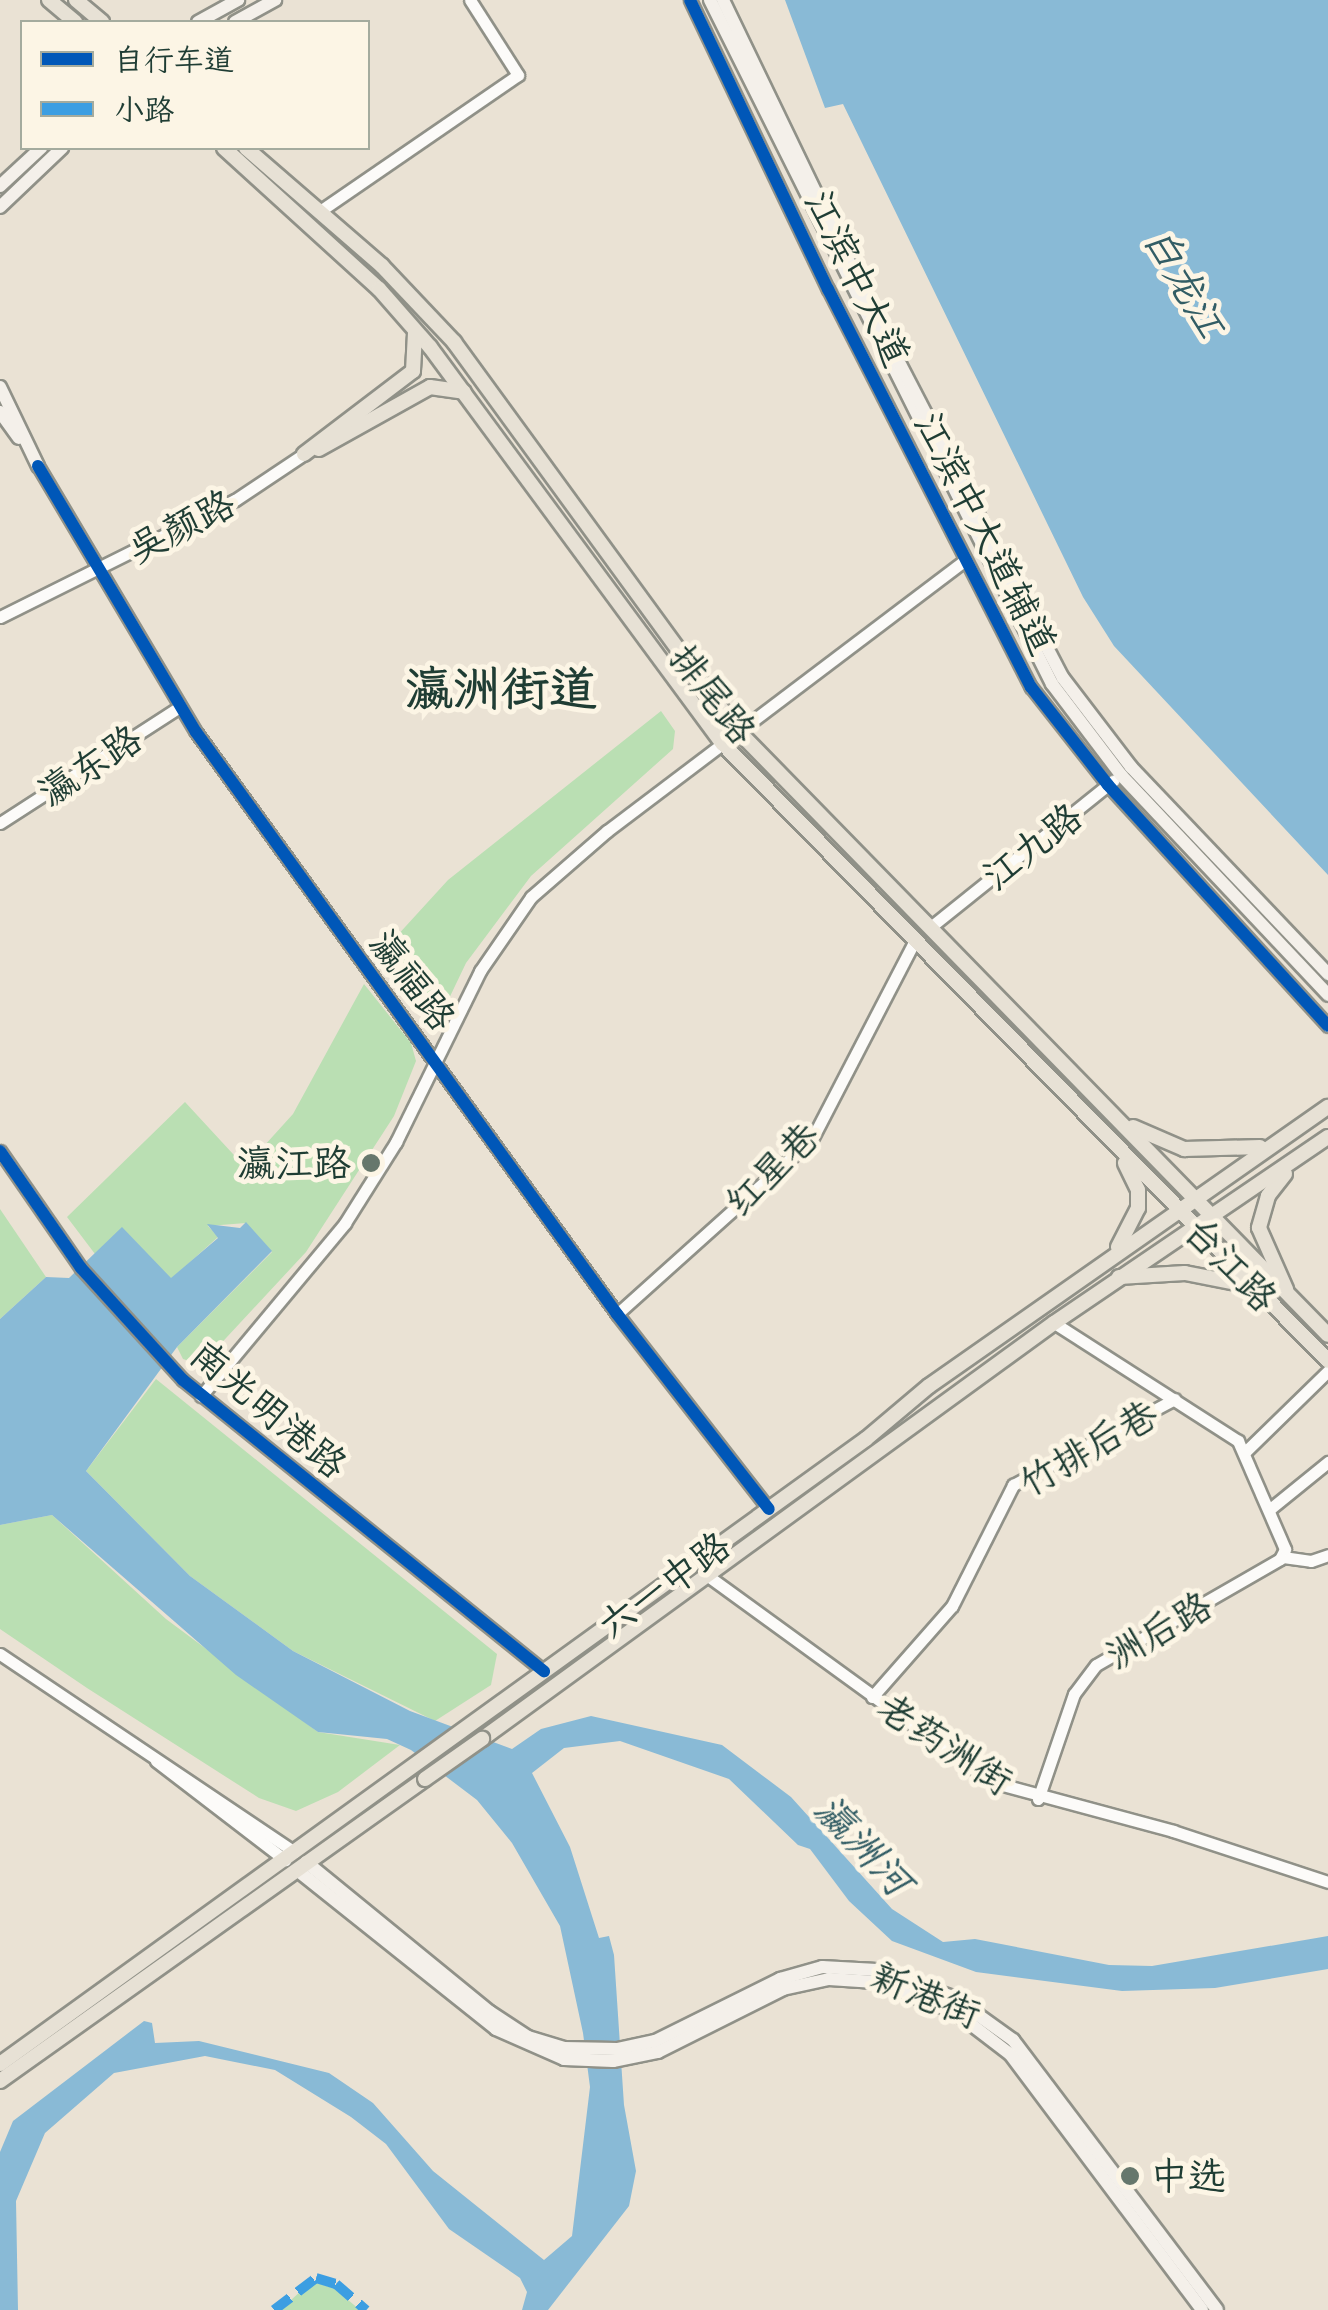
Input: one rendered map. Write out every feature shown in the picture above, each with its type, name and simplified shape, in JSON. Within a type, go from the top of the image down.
[{"type":"main road","points":[[49,0],[73,20]]},
{"type":"main road","points":[[76,0],[100,20]]},
{"type":"main road","points":[[202,20],[238,0]]},
{"type":"main road","points":[[239,20],[275,0]]},
{"type":"main road","name":"江滨中大道","points":[[710,0],[1052,684],[1328,995]]},
{"type":"main road","name":"江滨中大道","points":[[723,0],[1048,653],[1126,771],[1328,974]]},
{"type":"main road","points":[[0,186],[38,150]]},
{"type":"main road","points":[[0,206],[60,150]]},
{"type":"main road","name":"排尾路","points":[[226,150],[413,327],[466,393],[723,744],[1177,1209]]},
{"type":"main road","name":"排尾路","points":[[248,150],[396,279],[462,352],[738,730],[932,925],[1210,1218]]},
{"type":"main road","points":[[304,454],[417,365],[413,327]]},
{"type":"main road","points":[[304,454],[436,385],[466,393]]},
{"type":"main road","points":[[0,387],[38,466]]},
{"type":"main road","points":[[386,392],[399,395],[394,407]]},
{"type":"main road","points":[[0,412],[38,466]]},
{"type":"main road","name":"六一中路","points":[[0,2082],[296,1861],[465,1728],[769,1510],[1108,1258],[1328,1107]]},
{"type":"main road","points":[[1120,1120],[1171,1145],[1202,1151],[1256,1149],[1288,1133]]},
{"type":"main road","points":[[1104,1133],[1133,1177],[1138,1201],[1133,1225],[1108,1258]]},
{"type":"main road","name":"六一中路","points":[[0,2064],[296,1861],[425,1779],[1118,1277],[1328,1137]]},
{"type":"main road","points":[[1293,1302],[1260,1228],[1268,1196],[1303,1155]]},
{"type":"main road","name":"台江路","points":[[1177,1209],[1328,1361]]},
{"type":"main road","name":"台江路","points":[[1210,1218],[1328,1334]]},
{"type":"main road","points":[[1118,1277],[1207,1275],[1262,1296]]},
{"type":"main road","points":[[296,1861],[496,2029],[564,2054],[630,2053]]},
{"type":"main road","name":"新港街","points":[[630,2053],[780,1979],[822,1967],[878,1970],[953,1997],[1013,2040],[1217,2310]]},
{"type":"main road","name":"新港街","points":[[630,2053],[816,1980],[875,1982],[956,2012],[1010,2054],[1202,2310]]},
{"type":"street","points":[[320,211],[518,75],[470,0]]},
{"type":"street","name":"江滨中大道辅道","points":[[690,0],[964,560],[1032,688],[1108,786],[1328,1026]]},
{"type":"street","name":"吴颜路","points":[[0,617],[235,500],[304,454]]},
{"type":"street","name":"瀛福路","points":[[38,466],[179,707],[618,1314],[769,1510]]},
{"type":"street","points":[[201,1396],[345,1222],[480,971],[531,897],[738,730],[964,560]]},
{"type":"street","name":"瀛东路","points":[[0,823],[179,707]]},
{"type":"street","name":"江九路","points":[[932,925],[1126,771]]},
{"type":"street","name":"红星巷","points":[[618,1314],[812,1139],[916,940]]},
{"type":"street","name":"南光明港路","points":[[0,1150],[100,1290],[201,1396],[544,1671]]},
{"type":"street","points":[[1054,1323],[1175,1399],[1246,1451],[1283,1542],[1283,1557],[1310,1561],[1328,1555]]},
{"type":"street","points":[[1246,1451],[1328,1371]]},
{"type":"street","name":"竹排后巷","points":[[872,1697],[952,1606],[1013,1486],[1175,1399]]},
{"type":"street","points":[[1270,1509],[1328,1462]]},
{"type":"street","name":"洲后路","points":[[1038,1800],[1074,1694],[1096,1665],[1283,1557]]},
{"type":"street","name":"老药洲街","points":[[708,1576],[970,1770],[1038,1800],[1174,1831],[1328,1882]]},
{"type":"street","points":[[0,1654],[150,1754],[172,1778],[296,1861]]},
{"type":"green space","points":[[661,711],[675,731],[673,749],[531,876],[466,963],[444,1009],[426,1014],[388,963],[395,938],[448,880]]},
{"type":"green space","points":[[364,984],[411,1043],[416,1061],[394,1116],[306,1252],[201,1365],[183,1359],[177,1347],[272,1252],[246,1223],[208,1226],[218,1237],[171,1279],[122,1228],[95,1254],[67,1217],[185,1102],[245,1167],[293,1114]]},
{"type":"green space","points":[[0,1209],[46,1277],[0,1319]]},
{"type":"green space","points":[[156,1379],[497,1654],[491,1685],[435,1721],[293,1651],[190,1576],[86,1471]]},
{"type":"green space","points":[[52,1515],[166,1619],[318,1732],[400,1745],[338,1792],[296,1811],[259,1798],[87,1688],[0,1629],[0,1525]]},
{"type":"green space","points":[[312,2281],[335,2289],[360,2310],[280,2310]]},
{"type":"water","name":"白龙江","points":[[785,0],[1328,0],[1328,875],[1114,646],[1083,597],[843,104],[825,108]]},
{"type":"water","points":[[246,1222],[272,1251],[177,1347],[86,1471],[190,1576],[293,1651],[410,1711],[512,1749],[541,1729],[591,1716],[722,1745],[791,1797],[892,1909],[943,1942],[975,1939],[1109,1965],[1152,1966],[1328,1936],[1328,1969],[1215,1988],[1122,1991],[976,1972],[892,1941],[849,1901],[810,1849],[798,1845],[729,1779],[620,1741],[564,1748],[532,1773],[570,1847],[599,1938],[609,1936],[614,1955],[624,2105],[636,2171],[629,2206],[548,2310],[522,2310],[527,2292],[520,2278],[449,2229],[386,2144],[351,2117],[275,2070],[205,2056],[114,2073],[45,2133],[16,2201],[18,2310],[0,2310],[0,2152],[13,2121],[144,2021],[152,2023],[155,2043],[199,2041],[329,2073],[373,2103],[433,2171],[544,2260],[572,2236],[590,2087],[583,2033],[560,1926],[512,1843],[477,1800],[411,1750],[387,1739],[318,1732],[236,1675],[52,1515],[0,1525],[0,1319],[46,1277],[69,1278],[122,1227],[171,1278],[218,1238],[207,1224],[240,1228]]},
{"type":"marked path","points":[[274,2310],[316,2278],[336,2284],[366,2310]]},
{"type":"cycle path","points":[[690,0],[828,289],[1031,687],[1108,785],[1328,1026]]},
{"type":"cycle path","points":[[38,466],[196,732],[617,1314],[769,1509]]},
{"type":"cycle path","points":[[0,1151],[81,1268],[183,1380],[544,1671]]},
{"type":"place","name":"瀛江路","points":[[371,1163]]},
{"type":"place","name":"中选","points":[[1130,2176]]},
{"type":"district","name":"瀛洲街道","points":[[501,689]]},
{"type":"water label","name":"瀛洲河","points":[[864,1845]]}]
